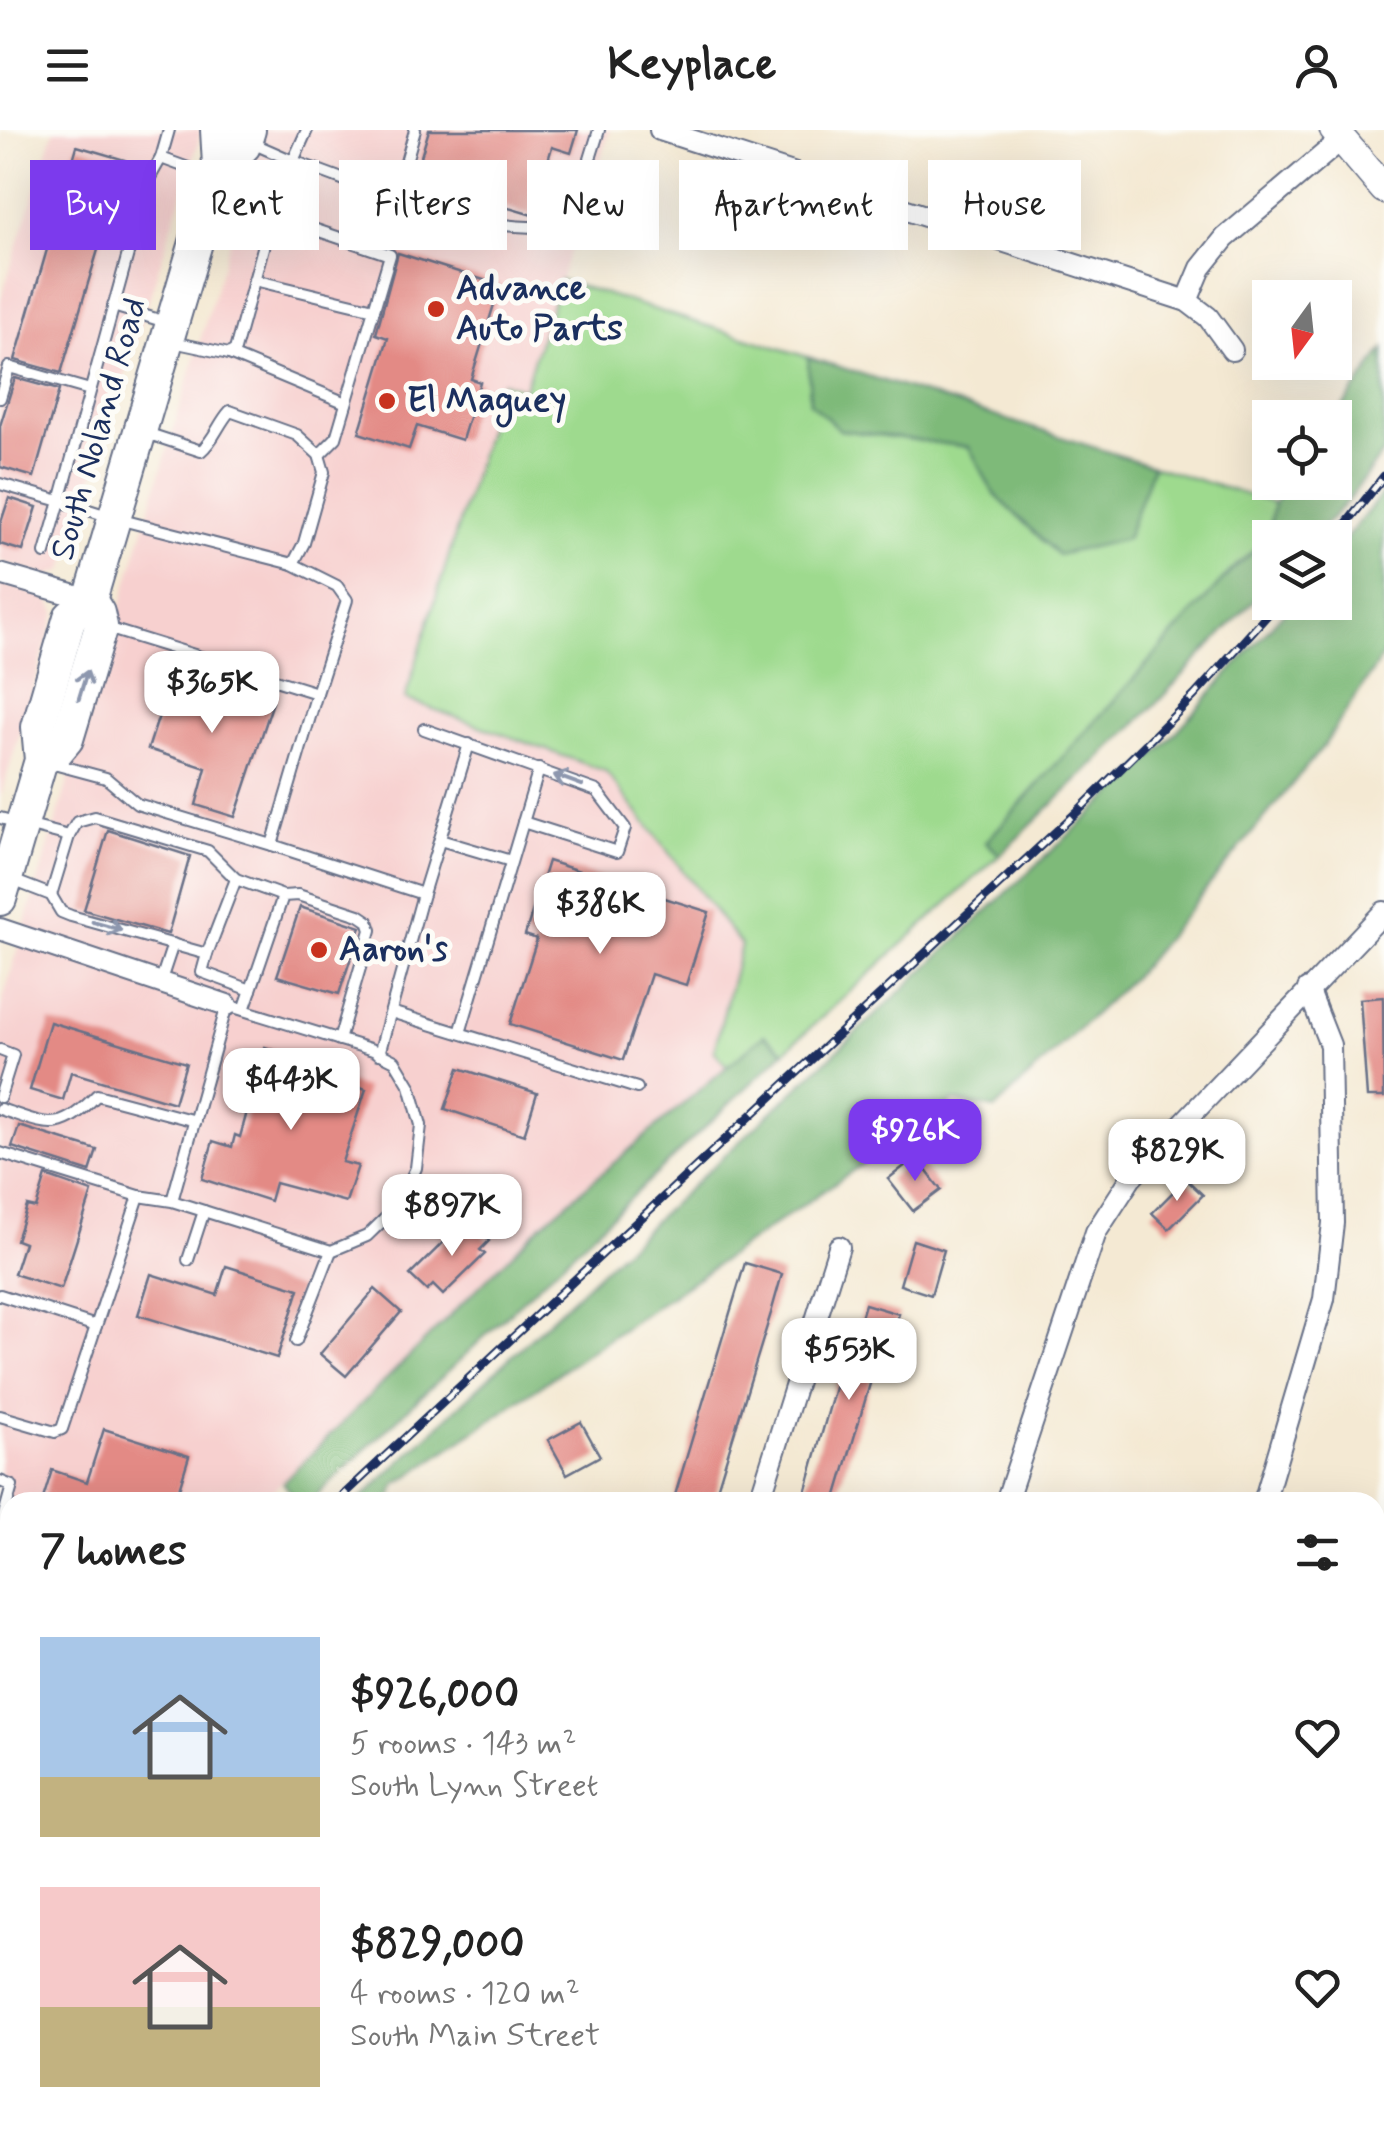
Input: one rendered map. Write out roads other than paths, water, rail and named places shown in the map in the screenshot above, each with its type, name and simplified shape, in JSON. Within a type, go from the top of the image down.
[{"type":"main road","points":[[231,160],[244,146],[237,133]]},
{"type":"main road","points":[[1338,134],[1384,189]]},
{"type":"main road","name":"South Noland Road","points":[[4,879],[11,821],[41,760],[38,727],[70,618],[96,613],[114,518],[194,250]]},
{"type":"street","points":[[660,130],[1187,301],[1208,317],[1232,350]]},
{"type":"street","points":[[1187,301],[1201,268],[1226,238],[1338,134]]},
{"type":"street","points":[[0,574],[96,613]]},
{"type":"street","points":[[1009,1492],[1096,1232],[1130,1178],[1384,912]]},
{"type":"street","points":[[0,929],[235,1008]]},
{"type":"street","points":[[1267,1492],[1324,1300],[1333,1223],[1330,1045],[1308,989]]},
{"type":"street","points":[[762,1492],[839,1246]]},
{"type":"lane","points":[[45,553],[148,181],[170,130]]},
{"type":"lane","points":[[293,160],[307,130]]},
{"type":"lane","points":[[406,160],[415,130]]},
{"type":"lane","points":[[507,226],[548,227],[577,201],[598,130]]},
{"type":"lane","points":[[237,133],[291,160]]},
{"type":"lane","points":[[161,158],[176,163]]},
{"type":"lane","points":[[319,231],[390,255],[336,438],[319,455]]},
{"type":"lane","points":[[230,354],[235,350],[262,250]]},
{"type":"lane","points":[[254,280],[374,309]]},
{"type":"lane","points":[[113,306],[346,404]]},
{"type":"lane","points":[[0,398],[9,367],[90,390]]},
{"type":"lane","points":[[140,431],[201,451],[213,441],[218,424],[230,411],[297,435],[319,455],[324,472],[304,543],[293,564]]},
{"type":"lane","points":[[0,484],[293,564],[337,586],[347,600],[272,845]]},
{"type":"lane","points":[[96,613],[317,692]]},
{"type":"lane","points":[[424,729],[598,790],[625,828],[616,852],[523,822]]},
{"type":"lane","points":[[380,1054],[469,744]]},
{"type":"lane","points":[[41,760],[106,778],[138,804],[423,894]]},
{"type":"lane","points":[[460,1033],[539,769]]},
{"type":"lane","points":[[51,895],[77,822],[95,817],[208,851],[236,879],[282,896],[298,896],[359,916],[368,921],[371,930],[339,1040]]},
{"type":"lane","points":[[11,821],[70,836]]},
{"type":"lane","points":[[440,840],[511,861]]},
{"type":"lane","points":[[4,879],[51,895],[62,912],[71,916],[207,954]]},
{"type":"lane","points":[[196,995],[236,879]]},
{"type":"lane","points":[[172,1202],[195,1121],[235,1008],[251,990],[282,896]]},
{"type":"lane","points":[[160,982],[173,944]]},
{"type":"lane","points":[[202,972],[251,990]]},
{"type":"lane","points":[[0,1153],[331,1251],[367,1236],[399,1205],[416,1168],[421,1125],[410,1086],[396,1062],[380,1054],[235,1008]]},
{"type":"lane","points":[[390,1012],[637,1088]]},
{"type":"lane","points":[[0,1050],[13,1054],[0,1097]]},
{"type":"lane","points":[[0,1109],[40,1122],[64,1123],[78,1116],[97,1096],[195,1121]]},
{"type":"lane","points":[[0,1416],[59,1432],[139,1196]]},
{"type":"lane","points":[[188,1260],[204,1211]]},
{"type":"lane","points":[[296,1341],[331,1251]]},
{"type":"lane","points":[[0,1294],[96,1326]]},
{"type":"railway","points":[[1349,520],[1384,476]]},
{"type":"railway","points":[[347,1492],[1078,811],[1194,696],[1263,620]]},
{"type":"place","name":"Advance Auto Parts","points":[[436,309]]},
{"type":"place","name":"El Maguey","points":[[387,401]]},
{"type":"place","name":"Aaron's","points":[[319,950]]}]
